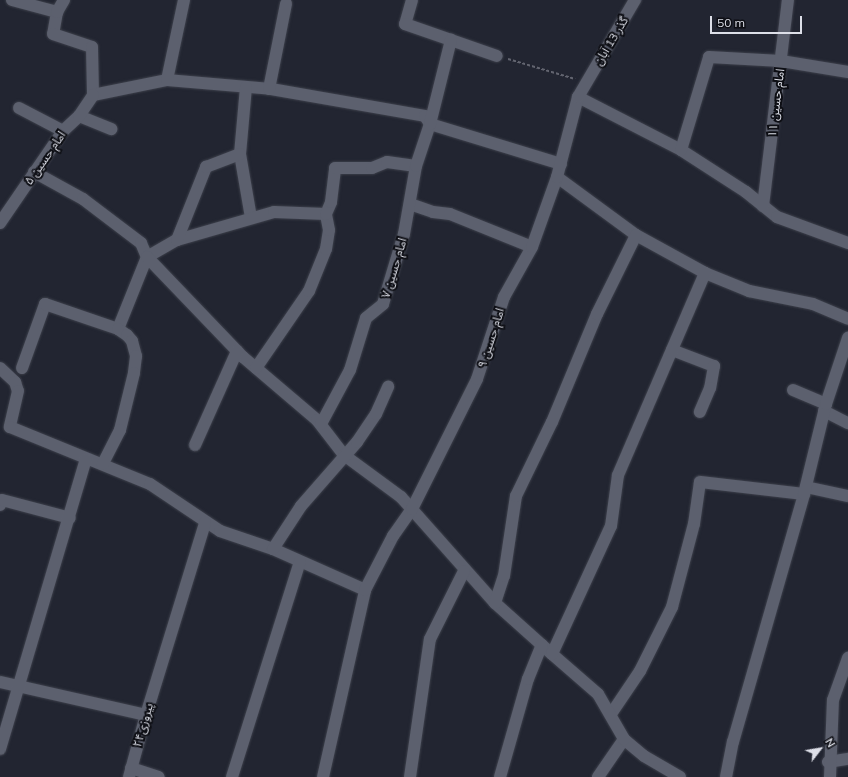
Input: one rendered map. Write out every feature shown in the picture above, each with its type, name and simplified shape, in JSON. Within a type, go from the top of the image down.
[{"type":"street","points":[[12,0],[57,12]]},
{"type":"street","points":[[64,0],[57,12],[52,34],[92,47],[93,95],[167,80],[269,89],[425,116],[430,124],[561,164]]},
{"type":"street","points":[[167,80],[184,0]]},
{"type":"street","points":[[412,0],[405,24],[498,56]]},
{"type":"street","name":"گذر 13 آبان","points":[[578,97],[635,0]]},
{"type":"street","name":"امام حسین ۱۱","points":[[763,206],[788,0]]},
{"type":"street","points":[[269,89],[286,4]]},
{"type":"street","name":"امام حسین ۷","points":[[321,424],[350,370],[366,318],[383,304],[404,234],[416,166],[430,124],[451,40]]},
{"type":"street","points":[[681,150],[709,57],[781,62],[848,72]]},
{"type":"street","points":[[246,87],[240,154],[251,218]]},
{"type":"street","name":"امام حسین ۵","points":[[0,223],[63,131],[79,116],[93,95]]},
{"type":"street","points":[[578,97],[681,150],[778,217],[848,243]]},
{"type":"street","name":"امام حسین ۹","points":[[323,777],[365,590],[393,536],[412,509],[477,379],[504,298],[532,248],[561,164],[578,97]]},
{"type":"street","points":[[20,108],[63,131]]},
{"type":"street","points":[[79,116],[111,128]]},
{"type":"street","points":[[177,240],[206,167],[240,154]]},
{"type":"street","points":[[256,368],[309,291],[326,249],[329,230],[326,214],[331,202],[335,168],[372,168],[387,162],[416,166]]},
{"type":"street","points":[[34,172],[83,199],[141,243],[147,258],[237,351],[321,424],[344,455],[412,509],[464,571],[495,603],[598,694],[611,714],[624,739],[644,756],[680,777]]},
{"type":"street","points":[[557,177],[636,236],[705,273],[749,291],[813,304],[848,318]]},
{"type":"street","points":[[410,204],[433,212],[450,214],[532,248]]},
{"type":"street","points":[[118,329],[147,258],[177,240],[274,212],[326,214]]},
{"type":"street","points":[[495,603],[504,576],[516,496],[552,422],[597,314],[636,236]]},
{"type":"street","points":[[552,654],[611,526],[618,475],[705,273]]},
{"type":"street","points":[[22,368],[45,304],[118,329],[132,341],[136,356],[134,373],[120,430],[103,464]]},
{"type":"street","points":[[726,777],[733,742],[805,491],[825,408],[848,338]]},
{"type":"street","points":[[672,350],[714,366],[710,388],[700,412]]},
{"type":"street","points":[[195,446],[237,351]]},
{"type":"street","points":[[0,368],[15,382],[18,391],[10,427],[150,484],[205,523],[239,539],[273,549],[365,590]]},
{"type":"street","points":[[273,549],[301,506],[376,414],[388,386]]},
{"type":"street","points":[[793,390],[848,423]]},
{"type":"street","points":[[0,749],[17,686],[28,661],[86,459]]},
{"type":"street","points":[[611,714],[640,671],[672,607],[694,524],[700,482],[848,496]]},
{"type":"street","points":[[0,505],[2,500],[70,518]]},
{"type":"street","name":"پیروزی۲۴","points":[[130,773],[146,715],[205,523]]},
{"type":"street","points":[[232,777],[300,561]]},
{"type":"street","points":[[410,777],[430,639],[464,571]]},
{"type":"street","points":[[500,777],[528,679],[542,645]]},
{"type":"street","points":[[830,777],[828,762],[833,700],[848,658]]},
{"type":"street","points":[[0,682],[17,686],[27,686],[146,715]]},
{"type":"street","points":[[598,777],[624,739]]},
{"type":"street","points":[[828,762],[848,759]]},
{"type":"street","points":[[130,773],[159,777]]},
{"type":"path","points":[[498,56],[586,82]]}]
